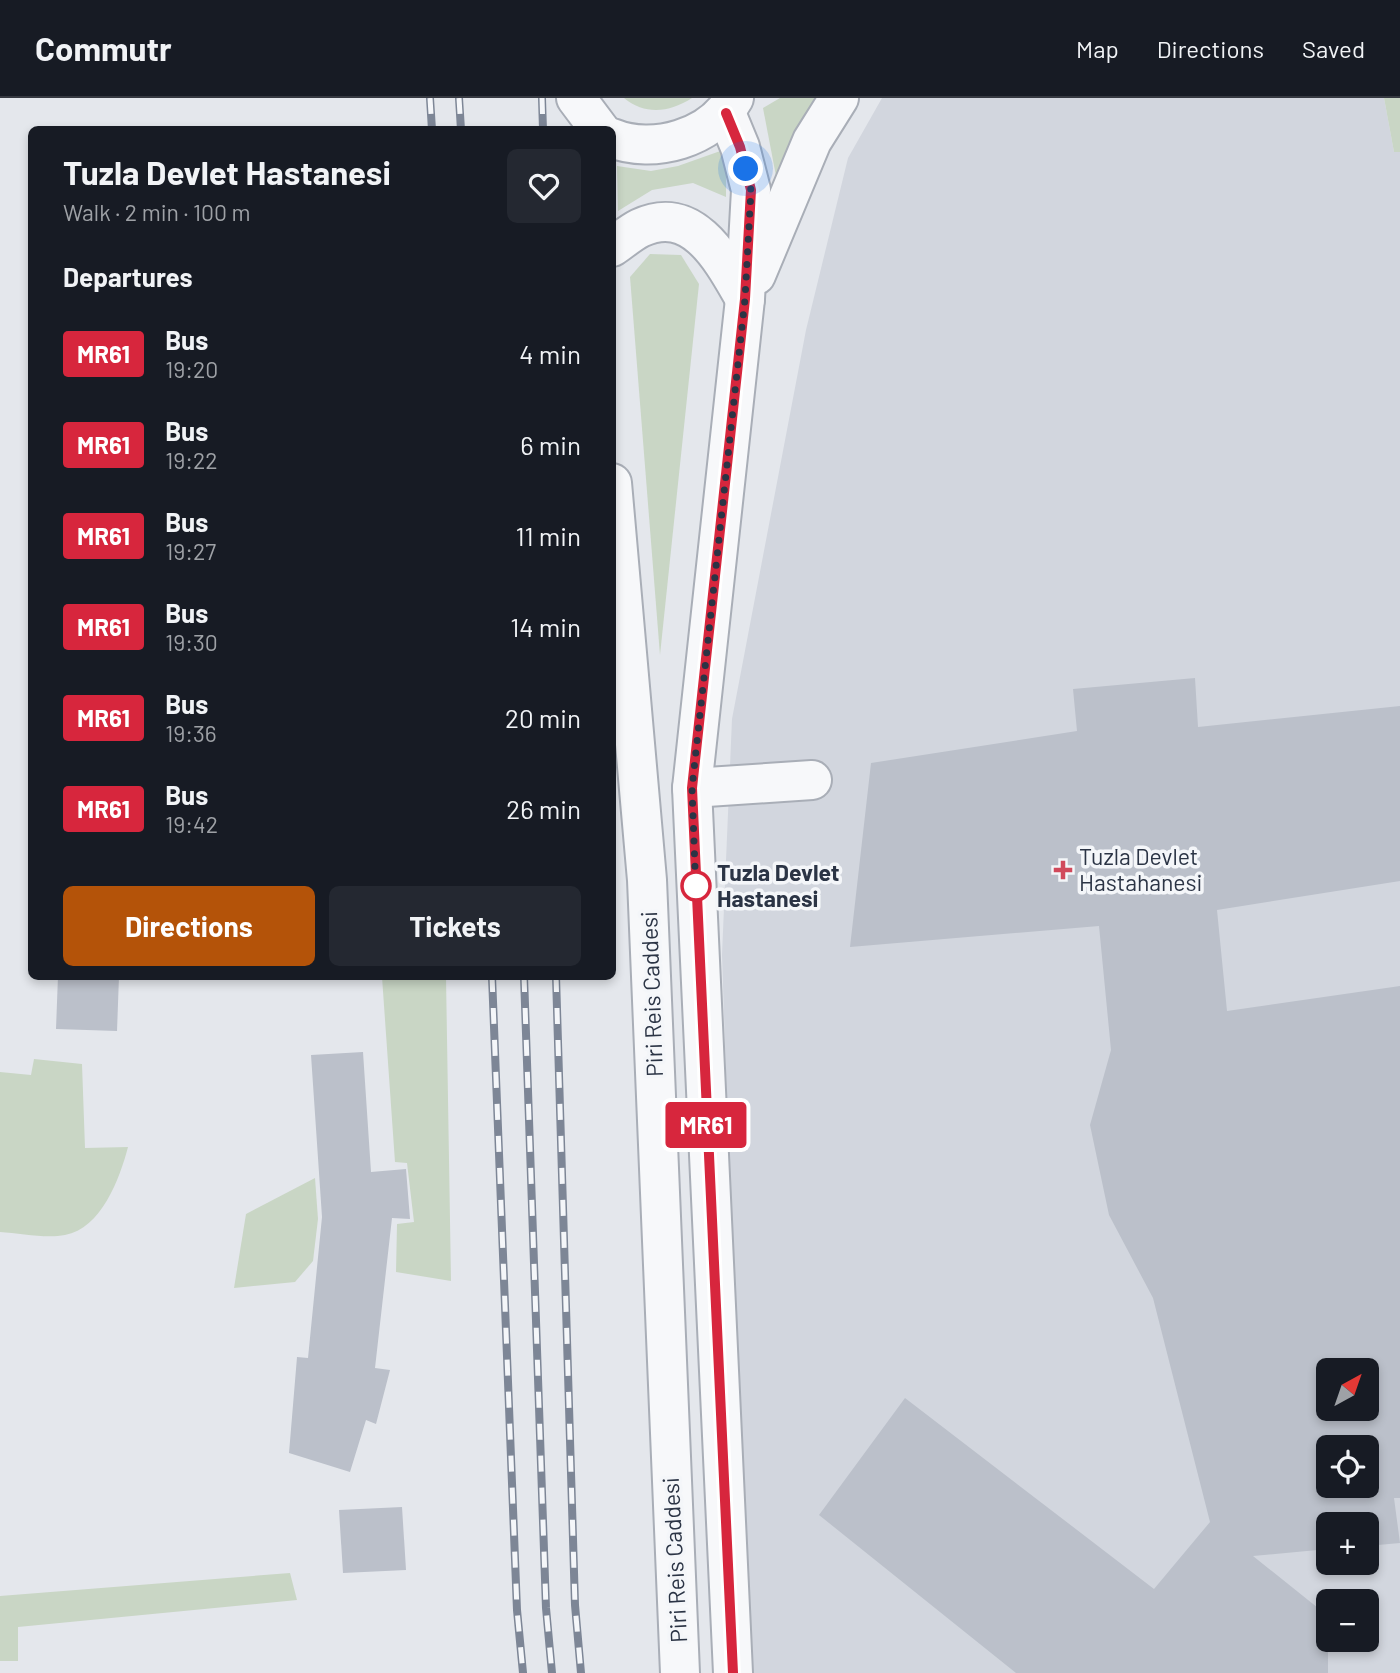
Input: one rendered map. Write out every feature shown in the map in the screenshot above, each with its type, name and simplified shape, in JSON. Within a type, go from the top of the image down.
[{"type":"street","points":[[575,98],[577,126]]},
{"type":"street","points":[[575,98],[597,126]]},
{"type":"street","points":[[745,299],[812,141],[839,98]]},
{"type":"street","points":[[616,139],[638,146],[663,145],[710,124],[730,106],[751,190],[745,299],[692,788],[733,1673]]},
{"type":"street","points":[[616,244],[640,228],[665,222],[697,230],[715,249],[745,299]]},
{"type":"street","name":"Piri Reis Caddesi","points":[[616,529],[647,880],[680,1673]]},
{"type":"street","points":[[692,788],[812,780]]},
{"type":"shaded area","name":"Tuzla Devlet Hastahanesi","points":[[882,98],[1384,98],[1394,152],[1400,152],[1400,1673],[746,1673],[722,955],[732,719],[806,330],[848,158]]},
{"type":"green space","points":[[624,98],[692,98],[667,109],[649,110]]},
{"type":"green space","points":[[780,98],[815,98],[776,176],[763,108]]},
{"type":"green space","points":[[1384,98],[1400,98],[1400,152],[1394,152]]},
{"type":"green space","points":[[726,149],[726,197],[693,183],[652,190],[618,211],[617,166],[651,171],[678,166]]},
{"type":"green space","points":[[650,254],[681,255],[699,284],[660,655],[630,277]]},
{"type":"green space","points":[[382,980],[446,980],[451,1281],[396,1272],[397,1224],[414,1222],[407,1163],[395,1162]]},
{"type":"green space","points":[[34,1059],[82,1064],[85,1148],[128,1147],[114,1187],[99,1213],[78,1231],[65,1235],[41,1236],[0,1232],[0,1072],[31,1075]]},
{"type":"green space","points":[[315,1178],[318,1219],[313,1261],[295,1282],[234,1288],[246,1214]]},
{"type":"green space","points":[[290,1573],[297,1600],[18,1627],[18,1661],[0,1661],[0,1596]]},
{"type":"building","points":[[1195,678],[1198,727],[1400,706],[1400,881],[1217,910],[1227,1011],[1400,986],[1400,1498],[1394,1498],[1400,1543],[1379,1545],[1379,1512],[1316,1512],[1316,1550],[1253,1556],[1316,1606],[1316,1652],[1328,1652],[1328,1673],[1016,1673],[819,1515],[905,1398],[1154,1589],[1210,1522],[1153,1298],[1109,1215],[1090,1125],[1111,1050],[1099,926],[850,947],[871,763],[1077,731],[1073,689]]},
{"type":"building","points":[[58,980],[119,980],[117,1031],[56,1029]]},
{"type":"building","points":[[363,1052],[371,1172],[406,1169],[410,1219],[392,1218],[375,1368],[390,1370],[376,1424],[366,1420],[350,1472],[289,1453],[297,1357],[308,1358],[322,1217],[311,1055]]},
{"type":"building","points":[[402,1507],[406,1570],[343,1573],[339,1510]]},
{"type":"railway","points":[[430,98],[432,126]]},
{"type":"railway","points":[[459,98],[461,126]]},
{"type":"railway","points":[[542,98],[543,126]]},
{"type":"railway","points":[[492,980],[517,1610],[523,1673]]},
{"type":"railway","points":[[524,980],[546,1608],[552,1673]]},
{"type":"railway","points":[[556,980],[575,1605],[581,1673]]},
{"type":"bus line","name":"MR61","points":[[726,113],[740,147],[751,190],[745,299],[692,788],[709,1216],[733,1673]]},
{"type":"place","name":"Tuzla Devlet Hastahanesi","points":[[1063,870]]},
{"type":"place","name":"Tuzla Devlet Hastanesi","points":[[696,886]]},
{"type":"route","points":[[696,886],[696,895],[692,788],[745,299],[751,190],[746,169]]}]
